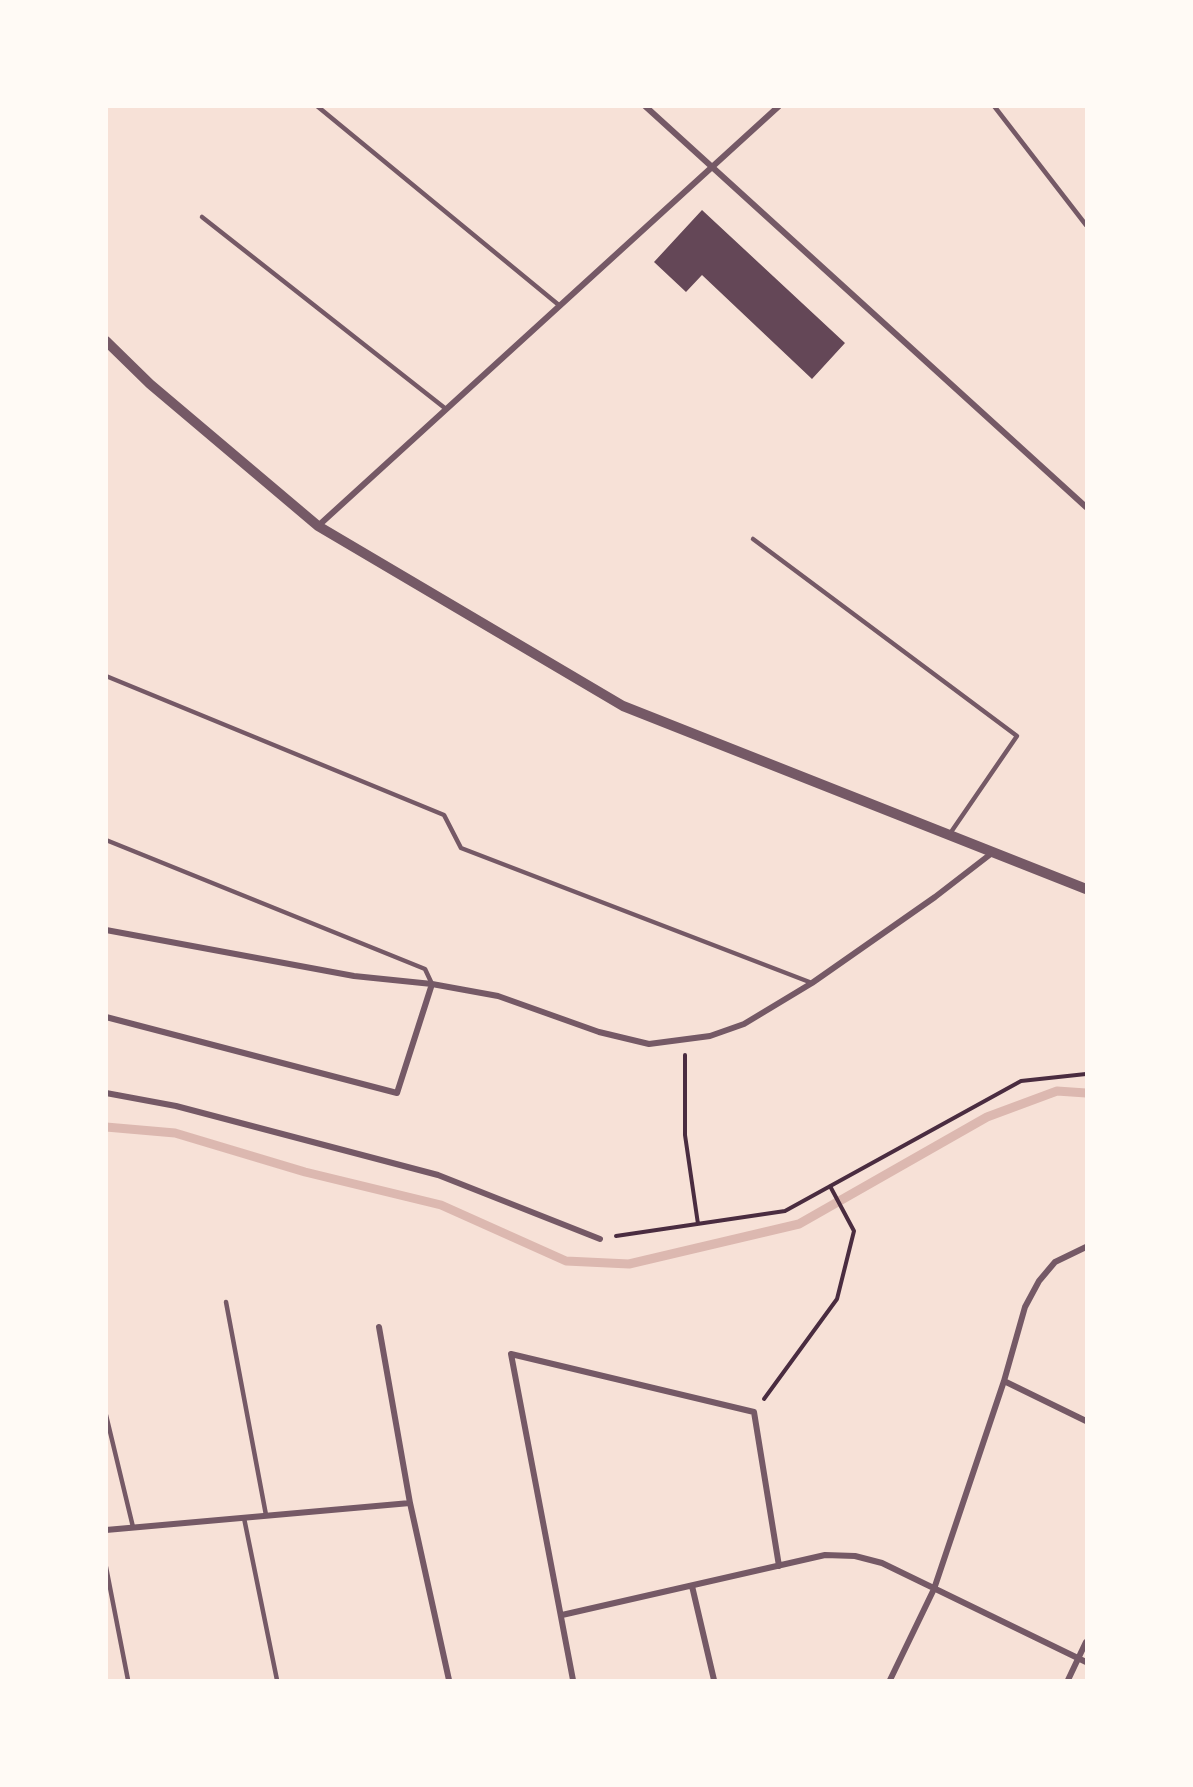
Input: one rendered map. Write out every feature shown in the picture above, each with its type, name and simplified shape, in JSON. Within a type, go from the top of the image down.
[{"type":"street","points":[[645,106],[1086,507]]},
{"type":"street","points":[[318,526],[779,106]]},
{"type":"street","points":[[106,341],[150,384],[318,526],[623,706],[1086,889]]},
{"type":"street","points":[[106,930],[354,976],[432,984],[498,996],[626,1040],[649,1044],[710,1036],[744,1024],[812,983],[935,897],[993,852]]},
{"type":"street","points":[[106,1017],[397,1093],[432,984]]},
{"type":"street","points":[[106,1093],[176,1106],[438,1175],[600,1239]]},
{"type":"street","points":[[890,1680],[934,1589],[1004,1381],[1025,1307],[1039,1281],[1055,1262],[1086,1247]]},
{"type":"street","points":[[379,1327],[410,1503],[449,1680]]},
{"type":"street","points":[[573,1680],[510,1354],[754,1412],[779,1566]]},
{"type":"street","points":[[1004,1381],[1086,1420]]},
{"type":"street","points":[[106,1530],[410,1503]]},
{"type":"street","points":[[562,1615],[825,1555],[855,1556],[882,1563],[1086,1662]]},
{"type":"street","points":[[692,1586],[714,1680]]},
{"type":"street","points":[[1068,1680],[1086,1642]]},
{"type":"lane","points":[[317,106],[560,306]]},
{"type":"lane","points":[[994,106],[1086,225]]},
{"type":"lane","points":[[202,217],[446,409]]},
{"type":"lane","points":[[753,539],[1017,736],[949,835]]},
{"type":"lane","points":[[106,676],[444,815],[461,848],[812,983]]},
{"type":"lane","points":[[106,840],[425,969],[432,984]]},
{"type":"lane","points":[[226,1302],[266,1515]]},
{"type":"lane","points":[[106,1414],[133,1527]]},
{"type":"lane","points":[[244,1518],[277,1680]]},
{"type":"lane","points":[[106,1567],[128,1680]]},
{"type":"path","points":[[685,1040],[685,1135],[698,1224]]},
{"type":"path","points":[[600,1239],[785,1211],[1022,1081],[1086,1074]]},
{"type":"path","points":[[754,1412],[837,1299],[854,1231],[830,1186]]},
{"type":"building","points":[[702,210],[845,343],[812,379],[702,275],[686,292],[654,262]]},
{"type":"waterway","points":[[106,1127],[175,1133],[305,1172],[441,1205],[566,1261],[629,1264],[799,1224],[987,1117],[1057,1091],[1086,1093]]}]
